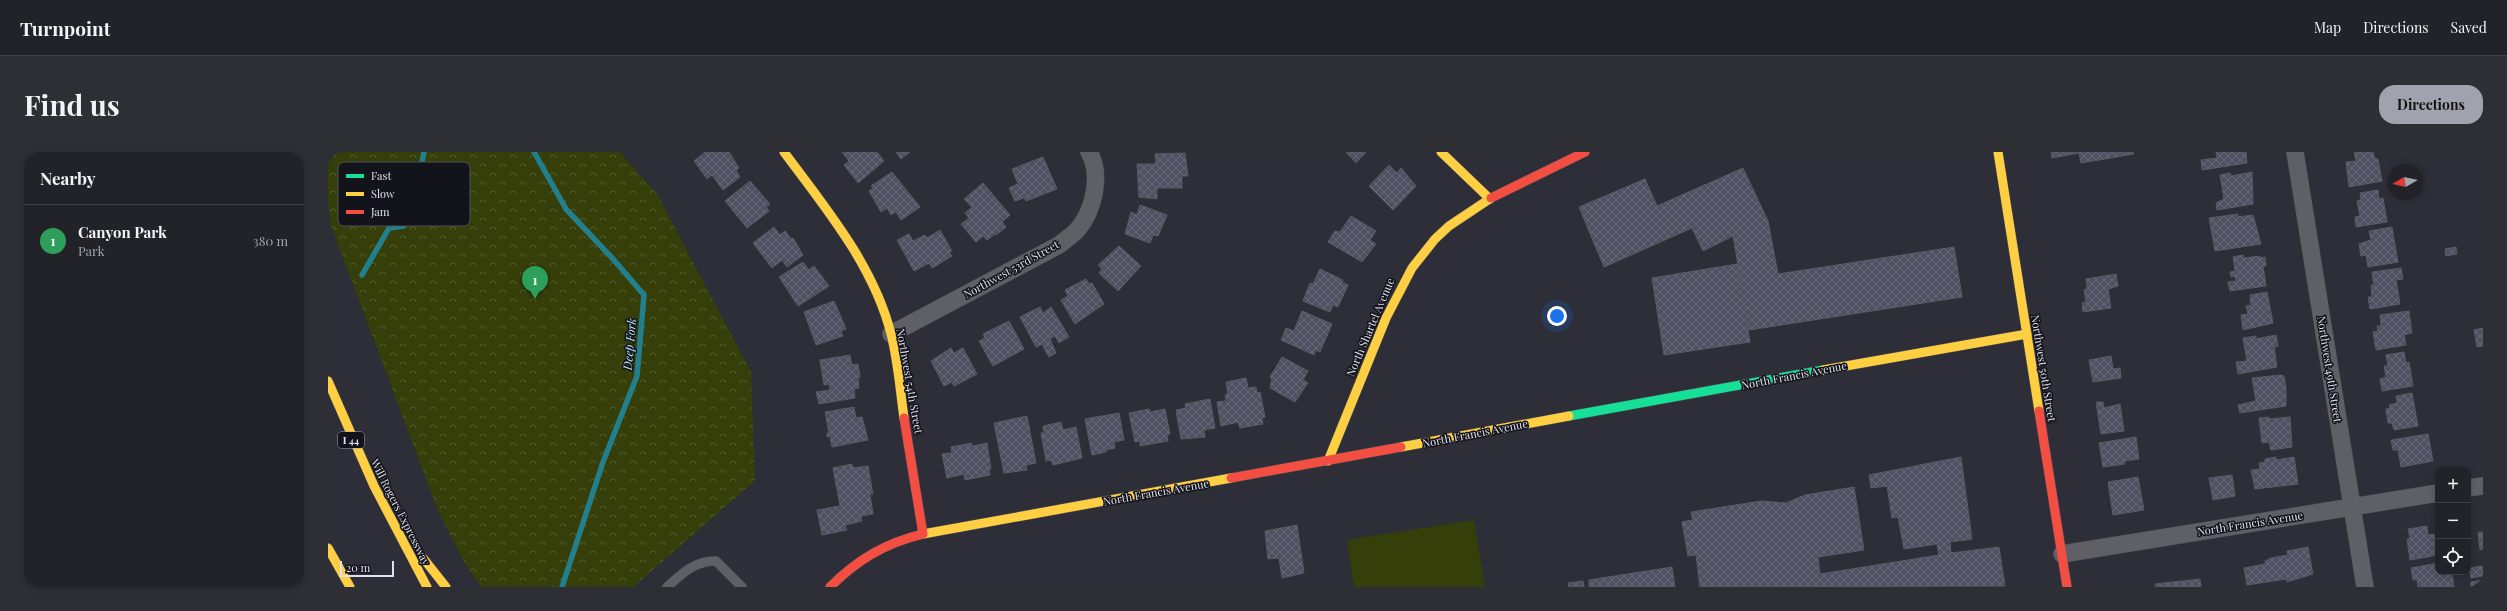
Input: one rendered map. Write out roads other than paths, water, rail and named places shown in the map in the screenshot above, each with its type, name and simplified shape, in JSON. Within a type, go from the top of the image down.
[{"type":"main road","name":"Northwest 54th Street","points":[[784,152],[844,232],[866,269],[881,302],[891,334],[923,534]]},
{"type":"main road","points":[[1441,152],[1490,199]]},
{"type":"main road","name":"North Shartel Avenue","points":[[1328,461],[1391,306],[1407,274],[1428,245],[1450,226],[1490,199],[1585,152]]},
{"type":"main road","name":"Northwest 50th Street","points":[[1998,152],[2067,587]]},
{"type":"main road","name":"North Francis Avenue","points":[[923,534],[2027,334]]},
{"type":"main road","name":"Will Rogers Expressway","points":[[328,381],[346,428],[378,498],[427,587]]},
{"type":"main road","points":[[378,498],[446,587]]},
{"type":"main road","points":[[830,587],[848,569],[885,544],[923,534]]},
{"type":"main road","points":[[328,548],[350,587]]},
{"type":"street","name":"Northwest 53rd Street","points":[[891,334],[1058,245],[1078,229],[1092,206],[1095,178],[1089,152]]},
{"type":"street","name":"Northwest 49th Street","points":[[2295,152],[2365,587]]},
{"type":"street","points":[[2471,488],[2483,486]]},
{"type":"street","name":"North Francis Avenue","points":[[2062,554],[2435,493]]},
{"type":"lane","points":[[667,587],[685,571],[702,561],[716,561],[742,587]]},
{"type":"waterway","points":[[422,162],[424,152]]},
{"type":"waterway","name":"Deep Fork","points":[[534,152],[566,209],[614,260],[644,295],[637,376],[603,462],[562,587]]},
{"type":"waterway","points":[[362,275],[389,228],[404,226]]},
{"type":"place","name":"Canyon Park","points":[[535,299]]}]
